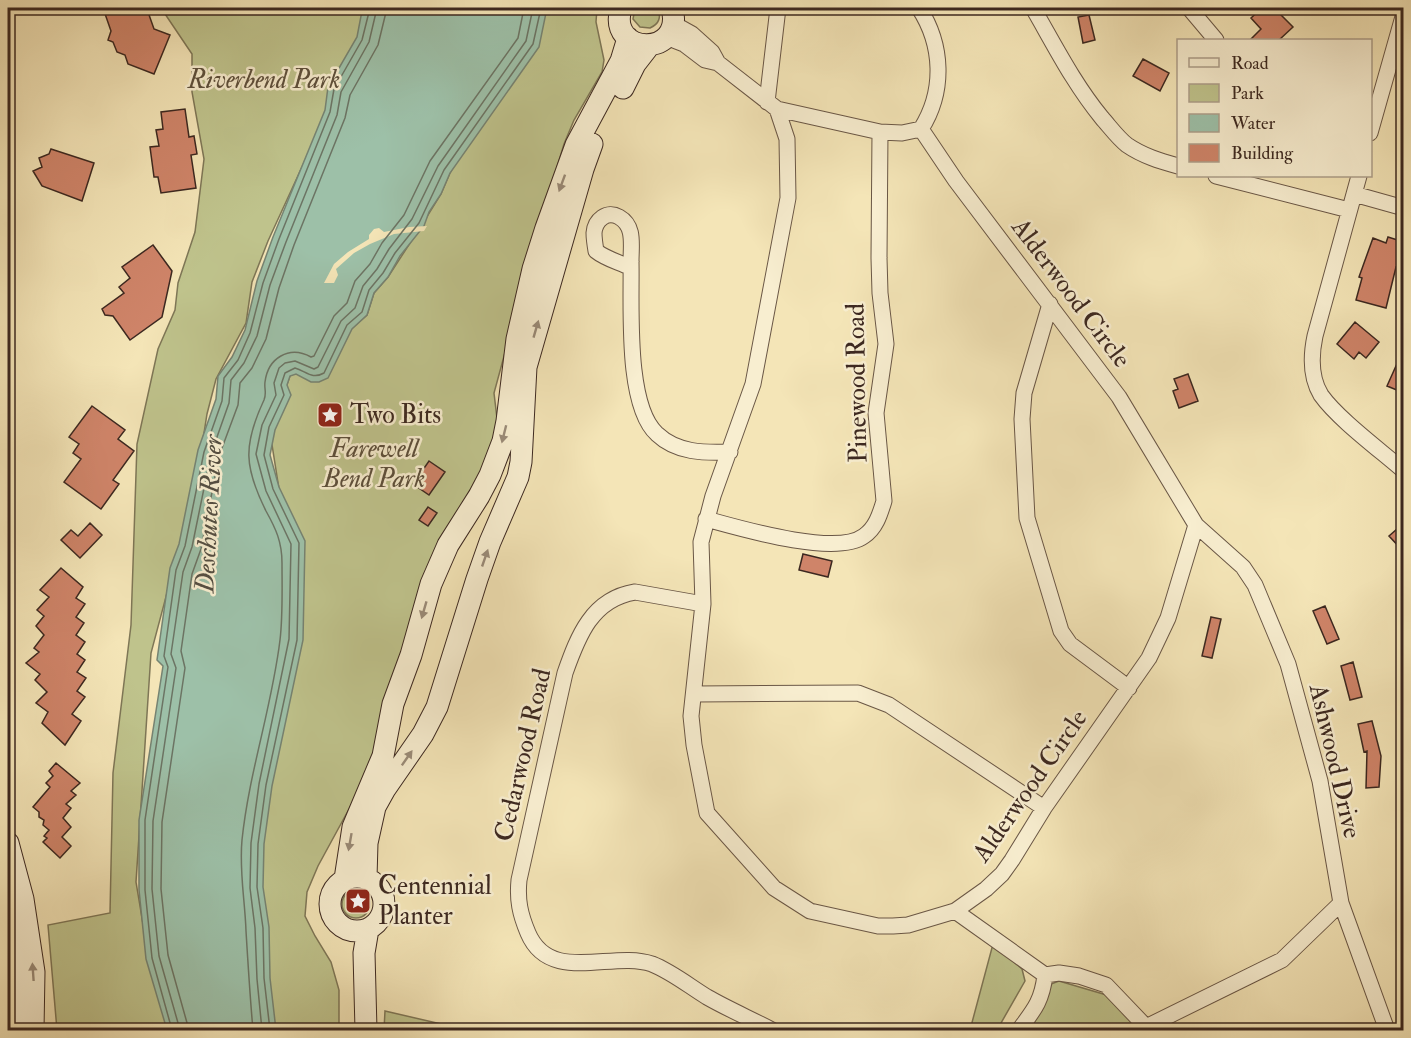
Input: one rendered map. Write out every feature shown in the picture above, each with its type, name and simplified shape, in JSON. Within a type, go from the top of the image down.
[{"type":"main road","points":[[621,8],[619,23],[628,38],[634,42],[665,29]]},
{"type":"main road","points":[[356,878],[375,807],[423,734],[437,707],[490,542],[518,477],[521,462],[526,367],[583,169],[595,135],[619,97],[635,64],[665,29]]},
{"type":"main road","points":[[356,878],[353,827],[383,756],[393,704],[411,654],[431,584],[448,544],[480,496],[503,441],[523,306],[546,228],[576,145],[621,61],[628,38]]},
{"type":"main road","points":[[8,843],[23,899],[34,972],[33,1030]]},
{"type":"main road","points":[[356,878],[374,882],[384,898],[384,908],[376,924],[358,929],[339,926],[333,918],[329,900],[338,884],[356,878]]},
{"type":"main road","points":[[8,912],[15,953],[17,1030]]},
{"type":"main road","points":[[354,1030],[353,978],[358,929]]},
{"type":"main road","points":[[358,929],[364,953],[366,1030]]},
{"type":"street","points":[[772,106],[778,8]]},
{"type":"street","points":[[665,29],[705,60],[718,63],[772,106],[880,132],[902,133],[921,129],[930,115],[939,80],[930,26],[919,8]]},
{"type":"street","points":[[1033,8],[1072,77],[1110,128],[1125,144],[1139,152],[1177,165]]},
{"type":"street","points":[[1189,8],[1215,39]]},
{"type":"street","points":[[1372,125],[1400,38],[1404,13]]},
{"type":"street","name":"Alderwood Circle","points":[[772,106],[787,139],[788,198],[753,384],[706,519],[701,542],[704,604],[691,717],[694,745],[707,813],[774,888],[810,911],[878,926],[908,925],[955,911],[986,889],[1002,874],[1044,808],[1149,658],[1168,618],[1196,525],[1119,397],[956,181],[921,129]]},
{"type":"street","name":"Pinewood Road","points":[[706,519],[787,538],[846,543],[862,538],[873,529],[880,514],[884,501],[876,413],[886,344],[880,293],[879,258],[880,132]]},
{"type":"street","points":[[1220,177],[1349,210]]},
{"type":"street","points":[[1359,177],[1315,336],[1311,355],[1313,372],[1321,394],[1340,415],[1404,471]]},
{"type":"street","points":[[1354,194],[1404,208]]},
{"type":"street","points":[[631,268],[632,350],[639,406],[646,422],[657,435],[674,446],[692,451],[730,452]]},
{"type":"street","points":[[1050,304],[1031,366],[1023,402],[1027,518],[1061,631],[1076,649],[1129,688]]},
{"type":"street","name":"Ashwood Drive","points":[[1196,525],[1243,567],[1255,585],[1288,664],[1320,781],[1341,903],[1387,1030]]},
{"type":"street","name":"Cedarwood Road","points":[[704,604],[635,592],[616,596],[602,606],[587,622],[574,646],[565,673],[519,880],[517,899],[521,917],[532,942],[546,954],[563,962],[578,964],[635,961],[650,963],[666,970],[708,997],[772,1030]]},
{"type":"street","points":[[694,694],[858,693],[889,705],[1044,808]]},
{"type":"street","points":[[955,911],[1045,975],[1059,973],[1079,976],[1106,985],[1148,1029],[1282,960],[1341,903]]},
{"type":"street","points":[[1019,1030],[1036,1007],[1042,993],[1045,975]]},
{"type":"green space","name":"Riverbend Park","points":[[161,8],[375,8],[268,241],[252,282],[246,323],[216,379],[207,414],[196,484],[151,653],[136,882],[144,930],[176,1030],[57,1030],[48,925],[110,913],[113,773],[131,625],[137,444],[158,349],[175,310],[178,283],[195,232],[204,159],[192,92],[192,54]]},
{"type":"green space","name":"Farewell Bend Park","points":[[540,8],[597,8],[596,22],[604,60],[602,72],[574,120],[564,144],[541,220],[494,393],[498,427],[381,740],[355,798],[318,866],[307,892],[305,916],[331,962],[339,990],[339,1030],[262,1030],[254,921],[285,527],[270,432],[290,376],[367,315],[374,293],[388,277],[441,194],[450,173]]},
{"type":"green space","points":[[635,8],[657,8],[659,17],[656,24],[650,28],[640,27],[633,19]]},
{"type":"green space","points":[[356,890],[366,894],[370,904],[366,914],[356,918],[346,914],[342,904],[346,894]]},
{"type":"green space","points":[[993,944],[1022,969],[1025,981],[997,1030],[970,1030]]},
{"type":"green space","points":[[1059,981],[1110,996],[1139,1019],[1129,1030],[1023,1030],[1051,984]]},
{"type":"green space","points":[[385,1011],[467,1030],[384,1030]]},
{"type":"water","name":"Deschutes River","points":[[365,8],[547,8],[539,47],[450,173],[424,226],[374,293],[367,315],[352,329],[328,378],[319,382],[311,382],[296,374],[290,376],[287,385],[291,395],[275,430],[270,455],[279,487],[305,541],[303,640],[272,786],[264,844],[263,887],[269,927],[270,978],[276,1030],[167,1030],[146,959],[139,890],[139,820],[163,666],[157,660],[170,568],[179,544],[198,450],[216,399],[218,376],[232,357],[245,330],[257,281],[273,237],[325,110],[328,87],[357,37]]},
{"type":"pier","points":[[427,226],[424,231],[394,234],[370,244],[354,253],[336,269],[338,275],[334,283],[324,283],[334,264],[369,239],[374,229],[379,228],[384,232]]},
{"type":"building","points":[[103,8],[143,8],[148,12],[154,29],[170,35],[154,74],[128,64],[125,55],[117,52],[113,42],[108,40],[111,31]]},
{"type":"building","points":[[1262,8],[1274,8],[1293,27],[1280,39],[1251,39],[1261,29],[1251,18]]},
{"type":"building","points":[[1089,15],[1095,40],[1083,43],[1078,17]]},
{"type":"building","points":[[1143,59],[1169,73],[1160,91],[1133,76]]},
{"type":"building","points":[[185,109],[189,137],[194,136],[197,154],[191,155],[196,188],[161,193],[158,177],[154,177],[150,147],[159,146],[156,130],[163,129],[161,112]]},
{"type":"building","points":[[51,149],[94,163],[82,201],[42,186],[33,171],[42,167],[39,158],[49,154]]},
{"type":"building","points":[[1388,237],[1404,242],[1404,270],[1396,267],[1386,308],[1356,300],[1362,278],[1359,277],[1373,238],[1386,243]]},
{"type":"building","points":[[153,245],[172,271],[162,317],[130,340],[113,316],[105,315],[102,309],[124,293],[119,287],[130,278],[122,267]]},
{"type":"building","points":[[1355,322],[1379,342],[1366,358],[1359,352],[1354,359],[1337,344]]},
{"type":"building","points":[[1404,348],[1404,393],[1387,386]]},
{"type":"building","points":[[1188,374],[1198,401],[1179,408],[1173,391],[1178,389],[1174,379]]},
{"type":"building","points":[[92,406],[125,430],[118,439],[134,451],[113,480],[119,484],[101,509],[64,482],[81,459],[73,453],[79,444],[69,437]]},
{"type":"building","points":[[429,461],[445,472],[429,495],[413,484]]},
{"type":"building","points":[[428,507],[437,513],[428,526],[419,520]]},
{"type":"building","points":[[90,523],[102,535],[80,558],[61,540],[71,530],[78,536]]},
{"type":"building","points":[[1404,523],[1404,552],[1389,536]]},
{"type":"building","points":[[803,554],[832,561],[828,577],[799,570]]},
{"type":"building","points":[[61,568],[83,587],[76,598],[85,604],[76,617],[84,623],[76,635],[85,642],[77,654],[85,660],[77,672],[86,678],[77,691],[85,697],[72,714],[81,721],[65,745],[42,723],[48,712],[36,703],[47,692],[35,680],[40,674],[26,663],[39,652],[34,648],[44,635],[36,626],[44,616],[37,610],[49,597],[40,590]]},
{"type":"building","points":[[1325,606],[1339,639],[1327,644],[1313,611]]},
{"type":"building","points":[[1211,617],[1221,619],[1212,658],[1202,656]]},
{"type":"building","points":[[1353,662],[1362,697],[1350,700],[1341,666]]},
{"type":"building","points":[[1372,721],[1381,756],[1379,787],[1366,788],[1367,751],[1364,752],[1358,724]]},
{"type":"building","points":[[56,763],[80,783],[71,791],[76,795],[66,804],[71,808],[63,818],[71,827],[62,837],[71,846],[60,858],[43,842],[49,830],[43,825],[44,820],[39,817],[39,812],[33,807],[50,787],[46,783],[53,776],[49,771]]},
{"type":"place","name":"Two Bits","points":[[330,415]]},
{"type":"place","name":"Centennial Planter","points":[[358,901]]}]
